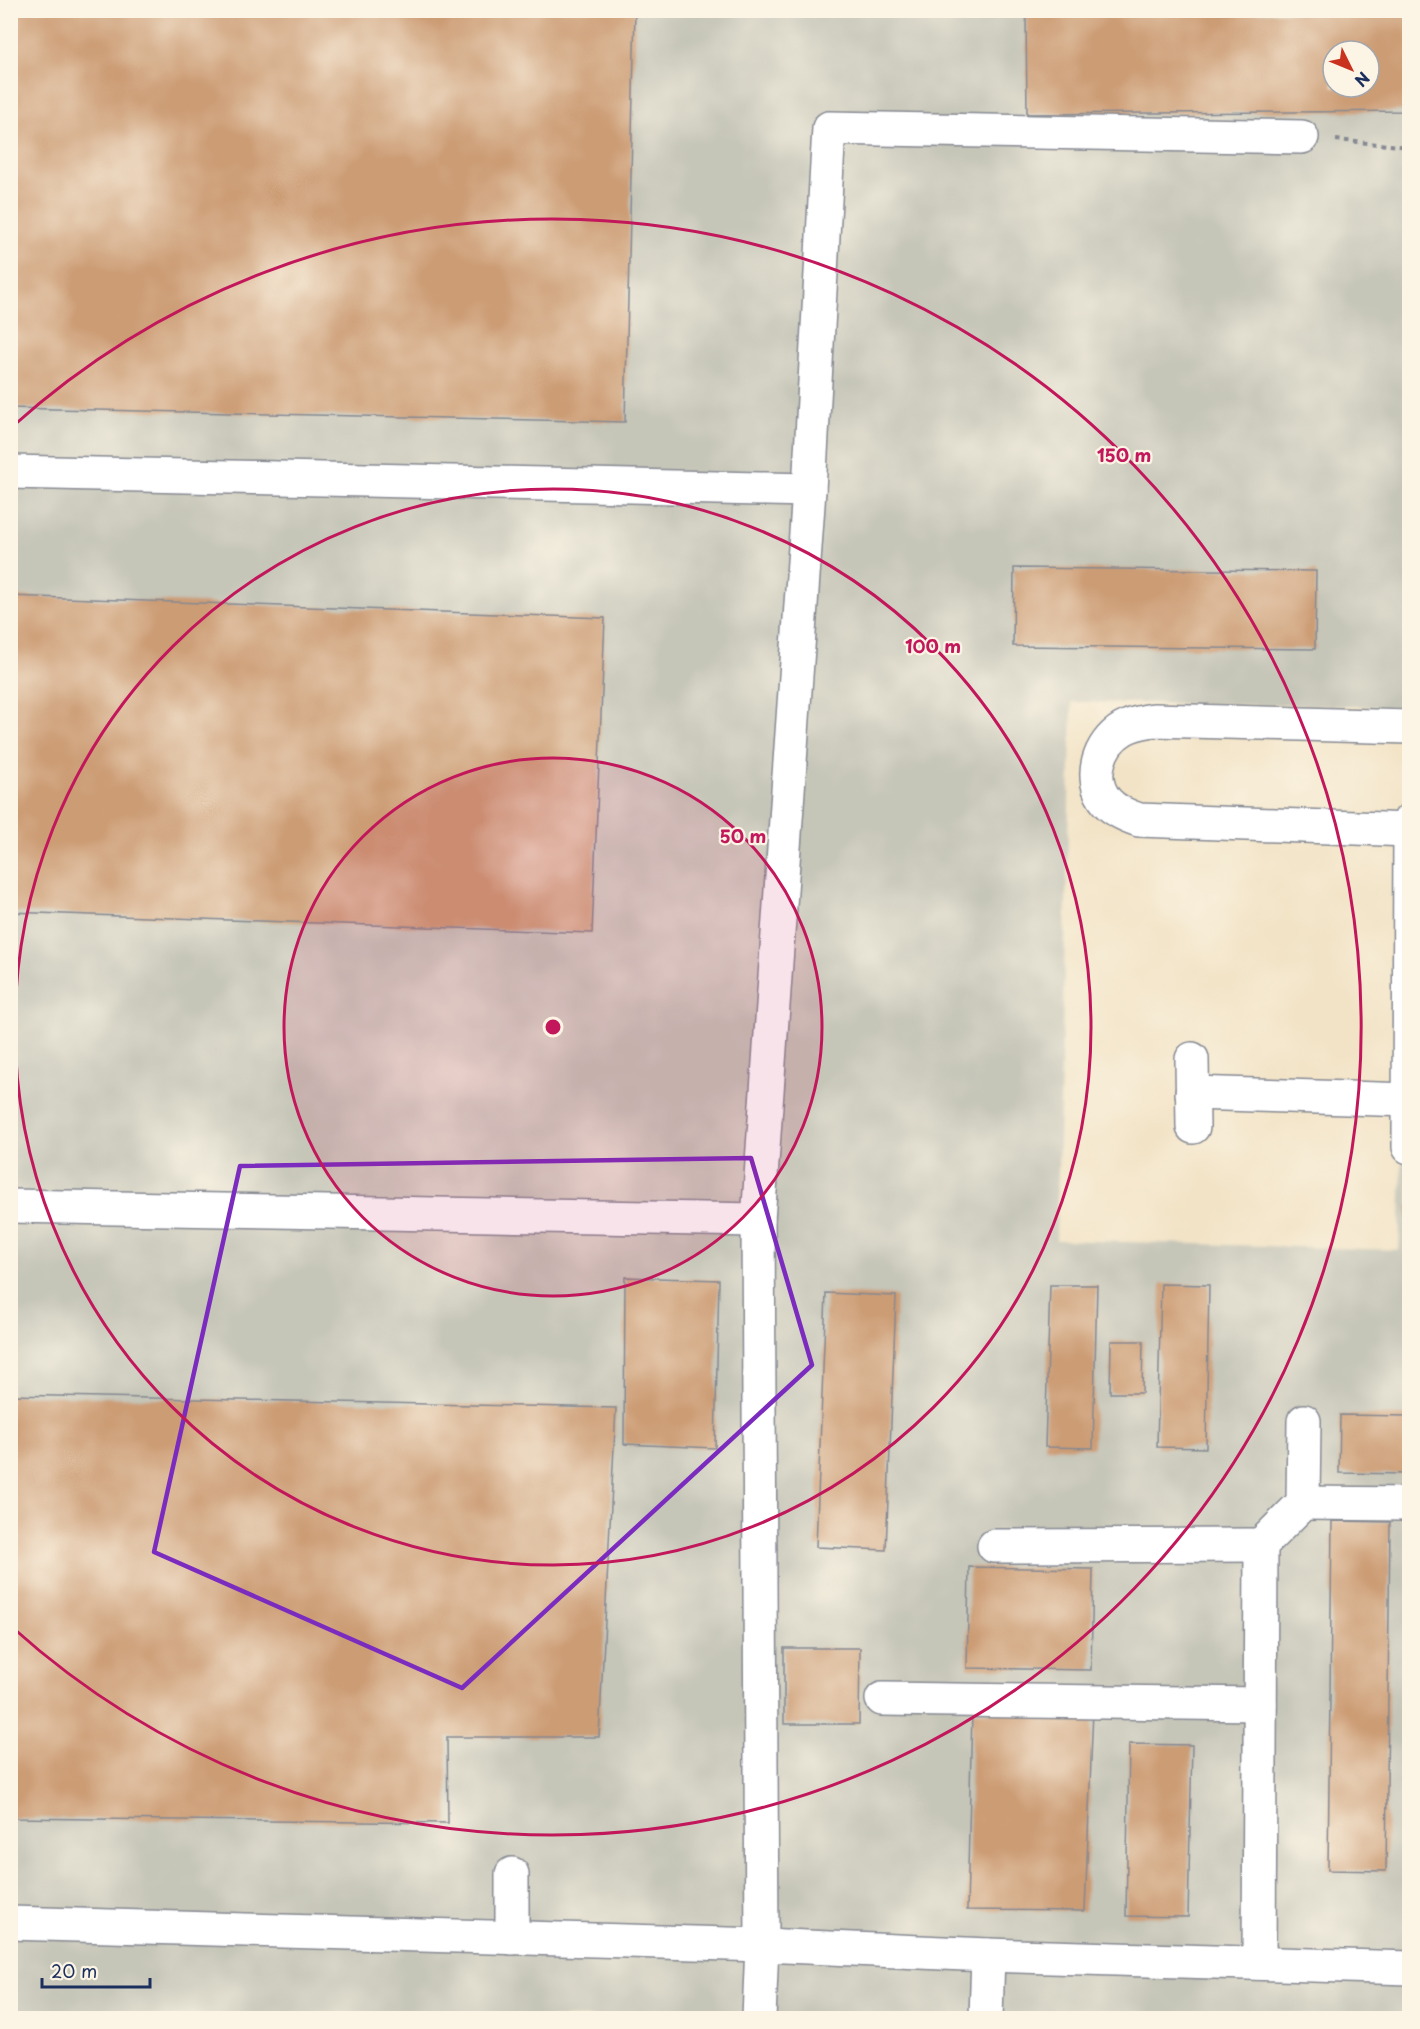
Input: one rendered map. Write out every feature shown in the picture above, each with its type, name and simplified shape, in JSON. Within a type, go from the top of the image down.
[{"type":"lane","points":[[759,2019],[762,1945],[758,1220],[809,490],[829,128],[1302,137]]},
{"type":"lane","points":[[10,472],[809,490]]},
{"type":"lane","points":[[1409,830],[1139,820],[1127,816],[1106,801],[1099,790],[1098,777],[1100,756],[1110,740],[1134,724],[1154,720],[1410,728]]},
{"type":"lane","points":[[1409,1147],[1410,820]]},
{"type":"lane","points":[[1192,1059],[1193,1127]]},
{"type":"lane","points":[[1192,1094],[1409,1100]]},
{"type":"lane","points":[[10,1206],[758,1220]]},
{"type":"lane","points":[[1259,1963],[1261,1545],[1303,1503],[1304,1421]]},
{"type":"lane","points":[[1303,1503],[1410,1504]]},
{"type":"lane","points":[[994,1546],[1261,1545]]},
{"type":"lane","points":[[882,1699],[1260,1704]]},
{"type":"lane","points":[[512,1874],[512,1938]]},
{"type":"lane","points":[[10,1923],[762,1945],[988,1955],[1410,1968]]},
{"type":"lane","points":[[986,2019],[988,1955]]},
{"type":"path","points":[[1302,137],[1410,147]]},
{"type":"highlighted area","points":[[751,1158],[812,1365],[462,1688],[154,1552],[240,1166]]},
{"type":"shaded area","points":[[11,11],[1409,11],[1410,129],[1406,130],[1410,181],[1409,707],[1072,702],[1056,1240],[1399,1250],[1403,1143],[1409,1143],[1409,2018],[11,2018]]},
{"type":"building","points":[[10,10],[635,10],[625,422],[10,408]]},
{"type":"building","points":[[1410,11],[1410,111],[1027,114],[1026,15]]},
{"type":"building","points":[[1014,568],[1316,571],[1315,649],[1013,646]]},
{"type":"building","points":[[10,596],[605,618],[592,933],[10,912]]},
{"type":"building","points":[[1408,1205],[1410,1205],[1410,1233],[1407,1233]]},
{"type":"building","points":[[625,1277],[719,1280],[715,1448],[624,1444]]},
{"type":"building","points":[[1161,1284],[1209,1285],[1206,1448],[1157,1447]]},
{"type":"building","points":[[1050,1285],[1097,1285],[1093,1448],[1045,1447]]},
{"type":"building","points":[[826,1293],[896,1296],[886,1550],[816,1547]]},
{"type":"building","points":[[1111,1341],[1143,1341],[1142,1393],[1110,1393]]},
{"type":"building","points":[[10,1395],[616,1408],[599,1737],[447,1737],[448,1823],[10,1818]]},
{"type":"building","points":[[1340,1415],[1410,1416],[1410,1474],[1339,1473]]},
{"type":"building","points":[[1332,1521],[1390,1522],[1386,1871],[1328,1870]]},
{"type":"building","points":[[969,1567],[1093,1569],[1091,1670],[967,1668]]},
{"type":"building","points":[[784,1648],[860,1648],[859,1724],[784,1724]]},
{"type":"building","points":[[1093,1710],[1085,1911],[967,1910],[972,1712]]},
{"type":"building","points":[[1129,1744],[1192,1745],[1188,1917],[1126,1916]]}]
